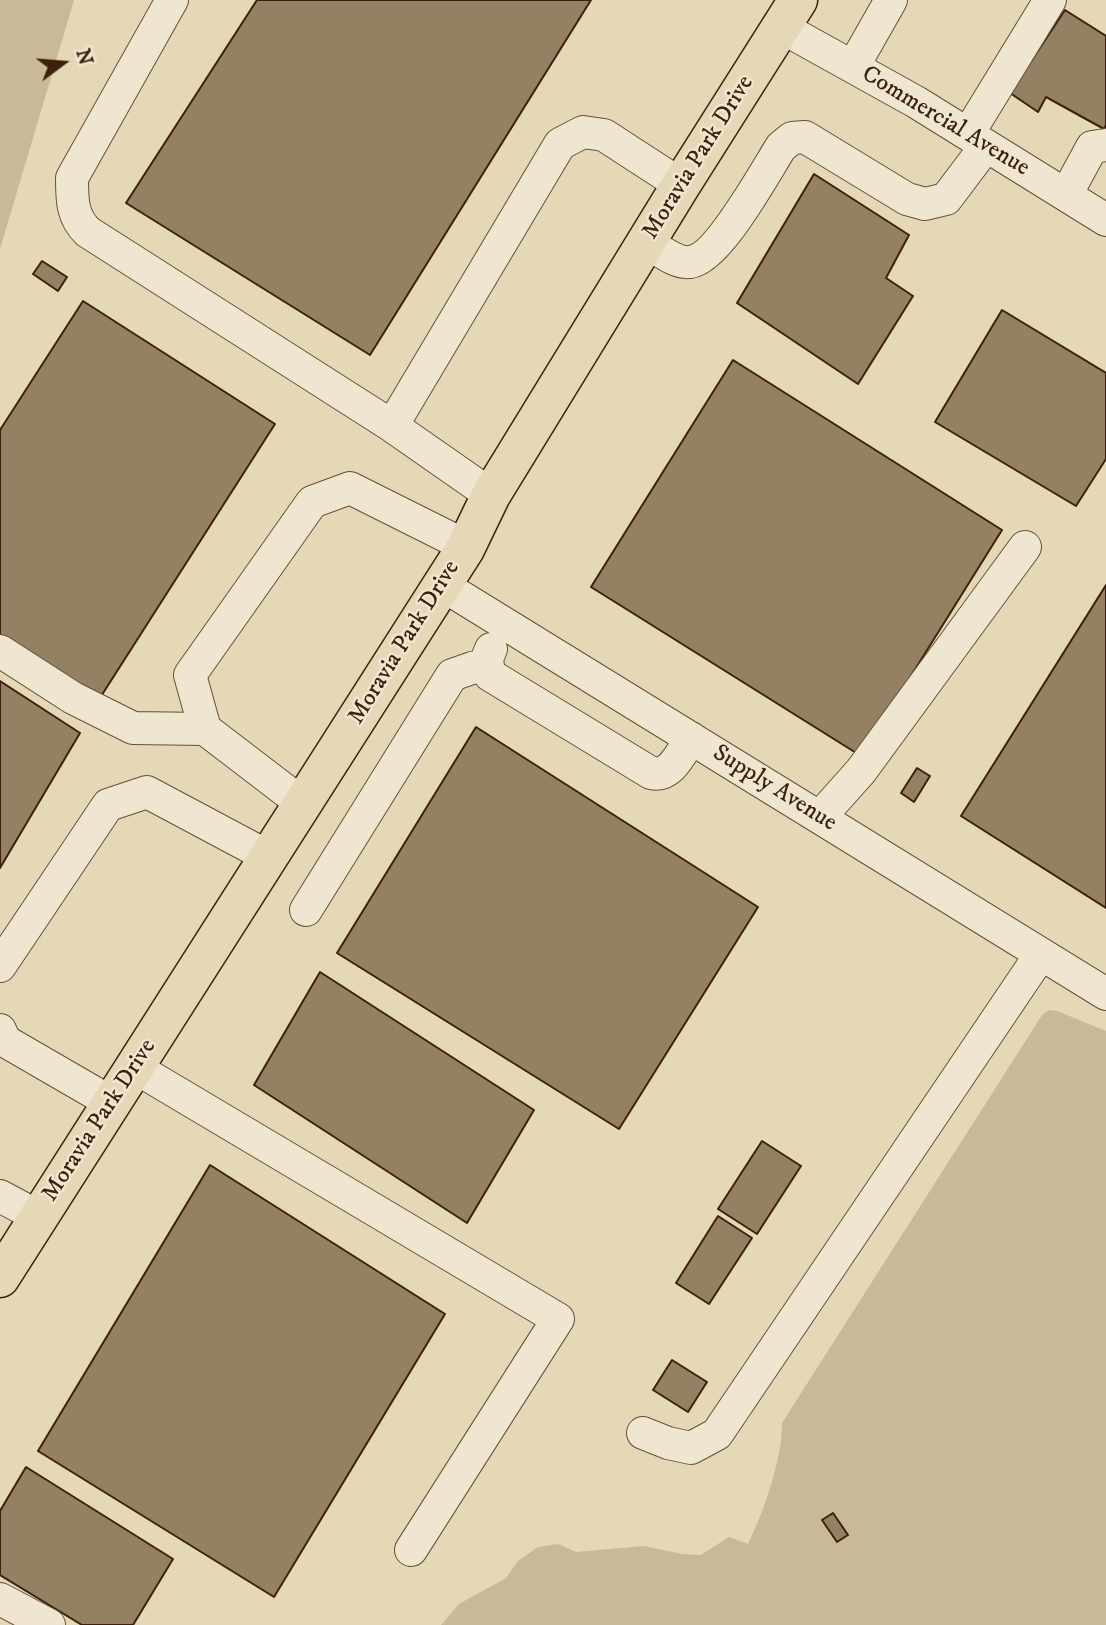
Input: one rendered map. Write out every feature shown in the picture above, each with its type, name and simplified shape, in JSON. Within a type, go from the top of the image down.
[{"type":"main road","name":"Moravia Park Drive","points":[[0,1278],[442,585],[491,495],[681,185],[790,14]]},
{"type":"street","points":[[172,0],[72,178],[72,201],[78,222],[88,232],[392,426],[491,495]]},
{"type":"street","points":[[853,67],[891,0]]},
{"type":"street","points":[[646,242],[680,261],[693,262],[709,253],[729,228],[781,147],[792,138],[805,137],[906,200],[925,204],[946,199],[1050,0]]},
{"type":"street","name":"Commercial Avenue","points":[[790,14],[853,67],[1106,220]]},
{"type":"street","points":[[392,426],[561,144],[583,132],[604,135],[681,185]]},
{"type":"street","points":[[1066,195],[1092,147],[1106,145]]},
{"type":"street","points":[[205,729],[190,675],[312,502],[350,488],[466,545]]},
{"type":"street","points":[[820,817],[861,771],[1025,547]]},
{"type":"street","name":"Supply Avenue","points":[[442,585],[1106,993]]},
{"type":"street","points":[[506,625],[488,654],[490,675],[659,775],[667,772],[691,738]]},
{"type":"street","points":[[0,652],[73,698],[133,728],[205,729],[303,804]]},
{"type":"street","points":[[306,910],[452,676],[472,668],[488,666]]},
{"type":"street","points":[[0,966],[108,805],[147,792],[269,857]]},
{"type":"street","points":[[643,1433],[691,1448],[717,1434],[1041,954]]},
{"type":"street","points":[[2,1040],[112,1103]]},
{"type":"street","points":[[134,1067],[558,1319],[411,1550]]},
{"type":"street","points":[[0,1196],[39,1217]]},
{"type":"street","points":[[0,1599],[49,1625]]},
{"type":"shaded area","points":[[0,0],[74,0],[0,249]]},
{"type":"shaded area","points":[[1049,1010],[1106,1031],[1106,1625],[441,1625],[459,1604],[506,1578],[518,1561],[538,1547],[558,1544],[576,1552],[644,1546],[701,1555],[729,1537],[748,1544],[771,1485],[779,1452],[782,1423],[1042,1015]]},
{"type":"building","points":[[257,0],[591,0],[370,355],[126,203]]},
{"type":"building","points":[[1065,10],[1106,36],[1104,129],[1046,97],[1038,112],[1010,93]]},
{"type":"building","points":[[814,174],[909,235],[886,278],[913,296],[858,384],[737,303]]},
{"type":"building","points":[[42,261],[67,277],[58,291],[33,274]]},
{"type":"building","points":[[83,301],[275,424],[98,701],[0,639],[0,430]]},
{"type":"building","points":[[1002,310],[1106,373],[1106,459],[1076,506],[935,422]]},
{"type":"building","points":[[733,360],[1002,530],[861,756],[591,587]]},
{"type":"building","points":[[1106,585],[1106,908],[961,816]]},
{"type":"building","points":[[0,681],[80,733],[0,868]]},
{"type":"building","points":[[476,727],[758,907],[619,1129],[337,953]]},
{"type":"building","points":[[917,768],[930,776],[914,802],[901,793]]},
{"type":"building","points":[[320,972],[534,1110],[467,1223],[254,1085]]},
{"type":"building","points":[[762,1141],[801,1166],[757,1234],[718,1209]]},
{"type":"building","points":[[210,1165],[445,1314],[274,1597],[38,1451]]},
{"type":"building","points":[[718,1216],[752,1238],[709,1304],[676,1283]]},
{"type":"building","points":[[672,1360],[707,1382],[688,1412],[653,1390]]},
{"type":"building","points":[[26,1467],[173,1559],[133,1625],[82,1625],[0,1575],[0,1511]]},
{"type":"building","points":[[833,1513],[848,1535],[837,1542],[822,1520]]}]
